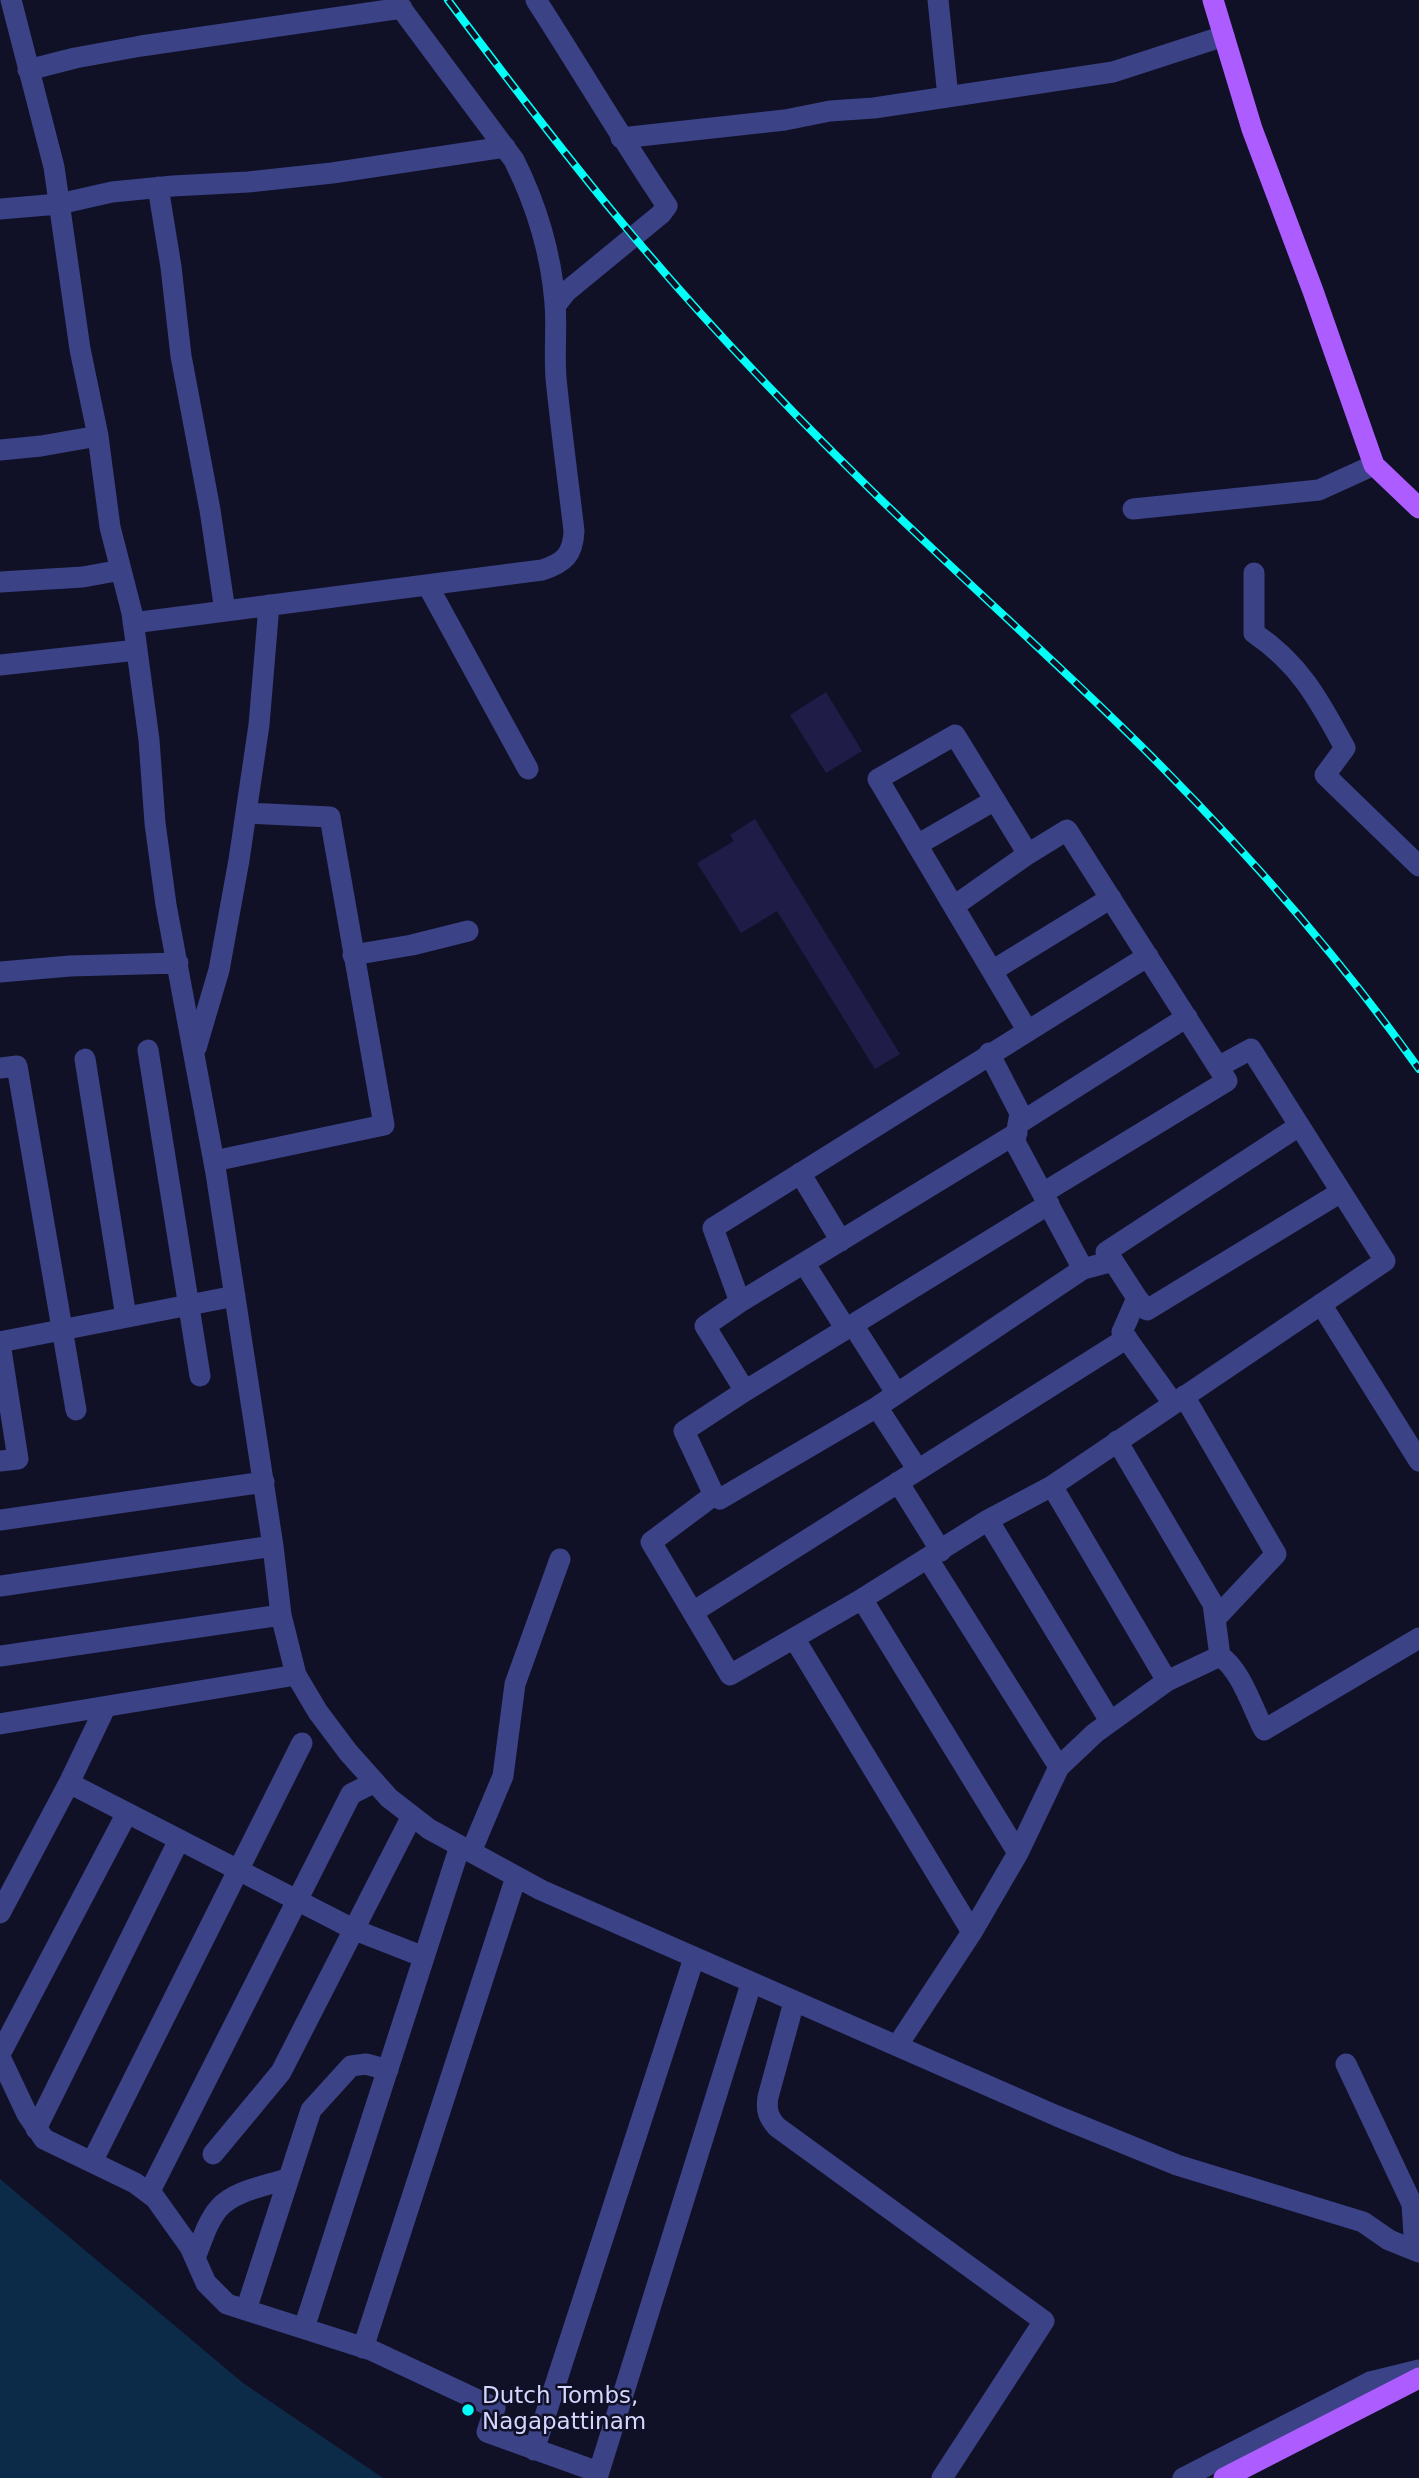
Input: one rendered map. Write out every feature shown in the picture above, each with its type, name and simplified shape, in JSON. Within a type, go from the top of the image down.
[{"type":"main road","points":[[1213,0],[1252,129],[1374,465],[1419,508]]},
{"type":"main road","points":[[1224,2478],[1419,2378]]},
{"type":"street","points":[[11,0],[54,167],[80,349],[98,436],[110,527],[133,623],[149,740],[155,823],[166,905],[214,1161],[264,1482],[281,1615],[296,1675],[318,1712],[348,1752],[389,1798],[429,1829],[541,1891],[1057,2116],[1178,2165],[1363,2222],[1390,2240],[1417,2251],[1412,2204],[1346,2064]]},
{"type":"street","points":[[938,0],[948,97]]},
{"type":"street","points":[[541,1],[621,138],[667,206],[661,214],[566,292],[555,306]]},
{"type":"street","points":[[28,70],[141,46],[399,4],[505,147],[523,179],[551,270],[555,306],[556,375],[574,531],[571,550],[564,561],[542,570],[133,623]]},
{"type":"street","points":[[621,138],[785,120],[830,111],[874,108],[1113,72],[1224,36]]},
{"type":"street","points":[[0,209],[60,204],[112,192],[158,187],[248,182],[332,173],[505,147]]},
{"type":"street","points":[[158,187],[181,356],[210,510],[225,611]]},
{"type":"street","points":[[0,450],[98,436]]},
{"type":"street","points":[[1133,509],[1319,490],[1374,465]]},
{"type":"street","points":[[0,582],[83,577],[121,570]]},
{"type":"street","points":[[1254,573],[1254,634],[1278,650],[1316,694],[1345,748],[1325,775],[1419,866]]},
{"type":"street","points":[[428,586],[528,769]]},
{"type":"street","points":[[195,1053],[219,970],[246,813],[259,725],[269,605]]},
{"type":"street","points":[[0,665],[137,650]]},
{"type":"street","points":[[1027,1030],[878,779],[955,735],[1028,854]]},
{"type":"street","points":[[918,845],[995,800]]},
{"type":"street","points":[[214,1161],[384,1125],[330,817],[246,813]]},
{"type":"street","points":[[954,906],[1067,830],[1227,1081],[684,1431],[714,1495],[720,1499],[877,1407],[1083,1269],[1113,1261]]},
{"type":"street","points":[[992,971],[1111,898]]},
{"type":"street","points":[[353,955],[412,945],[468,931]]},
{"type":"street","points":[[740,1302],[713,1228],[1148,956]]},
{"type":"street","points":[[0,972],[70,965],[178,963]]},
{"type":"street","points":[[745,1391],[705,1326],[1018,1129],[1186,1017]]},
{"type":"street","points":[[714,1495],[651,1542],[730,1675],[862,1599],[988,1520],[1052,1486],[1385,1261],[1251,1049],[1218,1067]]},
{"type":"street","points":[[148,1050],[200,1376]]},
{"type":"street","points":[[989,1054],[1020,1112],[1015,1142],[1083,1269]]},
{"type":"street","points":[[85,1059],[126,1317]]},
{"type":"street","points":[[0,1068],[17,1066],[76,1410]]},
{"type":"street","points":[[1299,1126],[1106,1252],[1147,1310],[1341,1192]]},
{"type":"street","points":[[800,1173],[841,1241]]},
{"type":"street","points":[[803,1263],[897,1394]]},
{"type":"street","points":[[0,1461],[18,1459],[0,1343],[235,1296]]},
{"type":"street","points":[[1137,1298],[1122,1332],[1179,1400],[1276,1554],[1215,1619]]},
{"type":"street","points":[[1321,1304],[1419,1461]]},
{"type":"street","points":[[693,1612],[1127,1338]]},
{"type":"street","points":[[877,1407],[918,1470]]},
{"type":"street","points":[[1117,1441],[1213,1604],[1220,1656],[1227,1661],[1239,1681],[1264,1730],[1419,1638]]},
{"type":"street","points":[[0,1520],[264,1482]]},
{"type":"street","points":[[898,1482],[935,1555],[1059,1767]]},
{"type":"street","points":[[1052,1486],[1167,1681]]},
{"type":"street","points":[[988,1520],[1110,1721]]},
{"type":"street","points":[[0,1586],[273,1546]]},
{"type":"street","points":[[304,2328],[424,1957],[466,1849],[503,1776],[515,1685],[560,1559]]},
{"type":"street","points":[[862,1599],[1018,1853]]},
{"type":"street","points":[[0,1656],[281,1615]]},
{"type":"street","points":[[794,1638],[972,1932]]},
{"type":"street","points":[[897,2046],[972,1932],[1018,1853],[1059,1767],[1110,1721],[1167,1681],[1220,1656]]},
{"type":"street","points":[[0,1724],[296,1675]]},
{"type":"street","points":[[0,1913],[69,1783],[105,1708]]},
{"type":"street","points":[[92,2162],[302,1743]]},
{"type":"street","points":[[149,2193],[351,1794],[375,1782]]},
{"type":"street","points":[[69,1783],[355,1930],[424,1957]]},
{"type":"street","points":[[127,1812],[0,2056],[36,2129],[44,2139],[135,2183],[149,2193],[184,2237],[206,2283],[227,2304],[363,2347],[495,2408],[487,2432],[598,2475],[751,1984]]},
{"type":"street","points":[[213,2154],[281,2073],[412,1816]]},
{"type":"street","points":[[36,2129],[180,1840]]},
{"type":"street","points":[[363,2347],[516,1877]]},
{"type":"street","points":[[534,2450],[694,1958]]},
{"type":"street","points":[[794,2002],[768,2097],[766,2110],[770,2119],[777,2127],[1044,2321],[942,2478]]},
{"type":"street","points":[[246,2310],[311,2110],[351,2066],[373,2065],[388,2070]]},
{"type":"street","points":[[195,2258],[221,2206],[253,2190],[289,2178]]},
{"type":"street","points":[[1183,2478],[1370,2382],[1419,2370]]},
{"type":"water","points":[[0,2179],[243,2383],[383,2478],[0,2478]]},
{"type":"building","points":[[826,692],[862,751],[826,773],[790,715]]},
{"type":"building","points":[[755,819],[900,1054],[875,1069],[777,911],[741,933],[697,863],[734,841],[730,835]]},
{"type":"railway","points":[[448,0],[592,186],[706,319],[870,489],[1088,695],[1195,801],[1263,874],[1328,950],[1419,1069]]},
{"type":"place","name":"Dutch Tombs, Nagapattinam","points":[[468,2410]]}]
